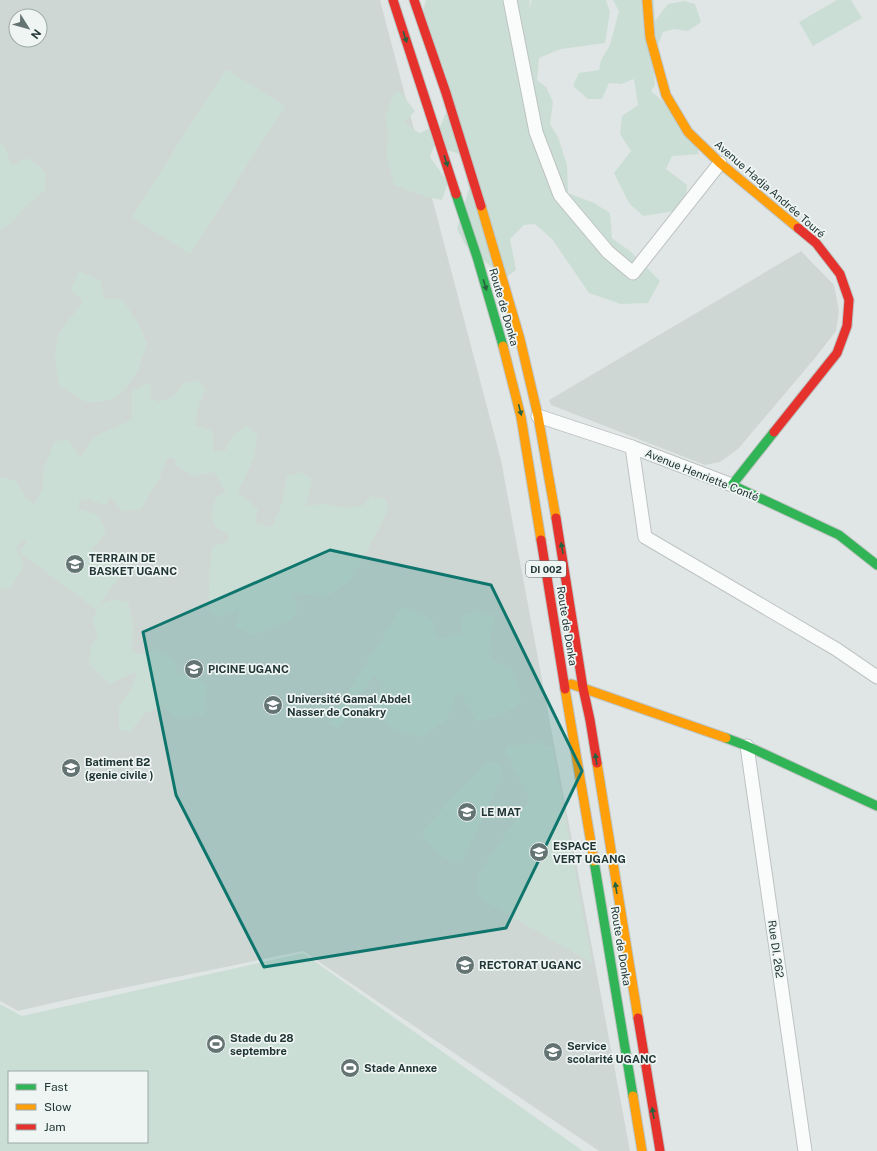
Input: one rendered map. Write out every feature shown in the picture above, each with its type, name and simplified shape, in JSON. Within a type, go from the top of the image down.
[{"type":"main road","name":"Route de Donka","points":[[393,0],[475,249],[505,352],[521,417],[642,1151]]},
{"type":"main road","name":"Route de Donka","points":[[414,0],[446,93],[491,237],[520,338],[538,416],[563,556],[583,688],[590,720],[660,1151]]},
{"type":"main road","name":"Avenue Hadja Andrée Touré","points":[[647,0],[650,37],[666,95],[688,132],[720,163],[816,243],[840,274],[849,300],[847,326],[837,353],[732,484]]},
{"type":"main road","name":"Avenue Henriette Conté","points":[[732,484],[839,535],[877,565]]},
{"type":"main road","points":[[564,682],[747,746],[877,806]]},
{"type":"street","points":[[510,0],[536,132],[560,195],[608,252],[633,273],[720,163]]},
{"type":"street","name":"Avenue Henriette Conté","points":[[538,416],[632,447],[732,484]]},
{"type":"street","points":[[632,447],[645,537],[836,650],[877,677]]},
{"type":"street","name":"Rue DI. 262","points":[[747,746],[805,1151]]},
{"type":"highlighted area","points":[[330,550],[491,585],[582,771],[506,928],[264,967],[176,795],[143,632]]},
{"type":"shaded area","name":"Université Gamal Abdel Nasser de Conakry","points":[[0,0],[380,0],[501,460],[630,1151],[599,1151],[303,951],[18,1011],[0,1001]]},
{"type":"shaded area","points":[[801,251],[834,285],[839,311],[836,331],[738,449],[720,462],[705,465],[551,405],[549,400]]},
{"type":"green space","points":[[426,0],[530,0],[529,9],[532,0],[606,0],[610,12],[605,43],[561,49],[539,58],[537,80],[546,87],[553,102],[550,124],[558,137],[567,165],[568,193],[594,203],[610,213],[612,238],[631,252],[660,281],[648,303],[621,304],[589,293],[552,239],[535,224],[524,225],[510,239],[516,270],[505,278],[466,246],[457,229],[469,189],[460,154],[434,146],[430,157],[448,182],[442,200],[427,197],[394,185],[386,153],[389,134],[385,119],[393,95],[399,91],[415,111],[404,123],[420,133],[428,129],[439,129],[453,97],[418,30]]},
{"type":"green space","points":[[613,0],[654,0],[655,21],[668,4],[684,1],[695,4],[701,22],[688,31],[674,29],[663,32],[653,58],[655,85],[651,91],[690,125],[699,154],[672,156],[666,169],[687,185],[686,198],[675,211],[643,216],[629,203],[614,173],[631,151],[620,134],[622,116],[638,105],[634,79],[621,84],[609,83],[602,99],[588,99],[573,86],[579,73],[599,70],[601,60],[610,45],[619,11]]},
{"type":"green space","points":[[837,0],[851,0],[862,18],[813,46],[799,22]]},
{"type":"green space","points":[[226,69],[285,106],[190,254],[132,217]]},
{"type":"green space","points":[[0,144],[4,146],[11,164],[17,164],[26,158],[35,163],[45,172],[45,190],[28,204],[10,224],[0,229]]},
{"type":"green space","points":[[79,271],[101,281],[104,299],[122,299],[138,323],[147,344],[137,372],[124,390],[112,400],[89,403],[59,386],[55,358],[58,335],[83,301],[71,290]]},
{"type":"green space","points":[[199,380],[205,389],[197,411],[195,425],[212,431],[214,452],[226,450],[232,436],[247,425],[257,434],[257,442],[253,457],[238,492],[258,509],[255,523],[272,527],[282,503],[287,476],[301,472],[312,480],[306,506],[322,504],[346,508],[364,505],[371,496],[385,499],[388,509],[351,580],[327,596],[290,592],[298,609],[291,619],[260,633],[251,634],[236,627],[239,609],[217,618],[210,612],[209,596],[209,579],[213,546],[226,542],[230,535],[216,528],[211,514],[216,497],[226,492],[214,472],[194,476],[177,466],[174,458],[167,458],[160,477],[141,509],[123,511],[110,497],[106,506],[89,499],[79,500],[79,509],[98,515],[106,532],[91,549],[123,572],[96,609],[19,552],[27,541],[21,540],[16,548],[24,566],[12,586],[0,590],[0,477],[16,481],[25,497],[34,505],[42,490],[44,469],[54,442],[68,439],[81,458],[91,440],[100,434],[132,420],[132,391],[151,382],[150,398],[159,402],[174,396],[184,383]]},
{"type":"green space","points":[[115,599],[128,602],[133,625],[131,651],[143,655],[158,650],[173,658],[179,674],[192,675],[208,686],[203,715],[177,717],[162,706],[145,713],[130,732],[119,730],[119,707],[130,691],[138,671],[109,684],[89,664],[91,647],[98,635],[92,620],[100,604]]},
{"type":"green space","points":[[401,608],[411,609],[432,620],[437,639],[462,634],[463,615],[477,611],[496,616],[490,633],[492,661],[511,667],[518,683],[521,701],[505,714],[476,722],[462,695],[457,693],[448,718],[422,737],[392,730],[377,709],[381,681],[374,675],[339,729],[328,724]]},
{"type":"green space","points":[[543,742],[544,747],[552,746],[592,963],[485,901],[477,889],[477,881],[483,867],[530,799],[510,760],[505,755],[506,749],[508,746]]},
{"type":"green space","points":[[487,762],[499,765],[502,777],[465,857],[461,861],[455,861],[444,857],[434,849],[423,836],[423,832],[425,828]]},
{"type":"green space","name":"Stade du 28 septembre","points":[[303,953],[583,1151],[0,1151],[0,1004],[22,1016]]},
{"type":"traffic: fast","points":[[456,194],[477,257],[503,346]]},
{"type":"traffic: fast","points":[[774,432],[732,485],[839,535],[877,565]]},
{"type":"traffic: fast","points":[[726,738],[747,746],[877,806]]},
{"type":"traffic: fast","points":[[594,861],[633,1096]]},
{"type":"traffic: slow","points":[[647,0],[650,37],[666,95],[688,132],[720,163],[798,228]]},
{"type":"traffic: slow","points":[[481,206],[520,339],[538,416],[556,518]]},
{"type":"traffic: slow","points":[[503,346],[521,417],[541,540]]},
{"type":"traffic: slow","points":[[571,684],[726,738]]},
{"type":"traffic: slow","points":[[565,689],[594,861]]},
{"type":"traffic: slow","points":[[597,763],[638,1018]]},
{"type":"traffic: slow","points":[[633,1096],[642,1151]]},
{"type":"traffic: jam","points":[[393,0],[456,194]]},
{"type":"traffic: jam","points":[[414,0],[446,93],[481,206]]},
{"type":"traffic: jam","points":[[774,432],[837,353],[847,326],[849,300],[840,274],[816,243],[798,228]]},
{"type":"traffic: jam","points":[[556,518],[583,688],[597,763]]},
{"type":"traffic: jam","points":[[541,540],[565,689]]},
{"type":"traffic: jam","points":[[638,1018],[660,1151]]},
{"type":"place","name":"TERRAIN DE BASKET UGANC","points":[[75,564]]},
{"type":"place","name":"PICINE UGANC","points":[[194,669]]},
{"type":"place","name":"Université Gamal Abdel Nasser de Conakry","points":[[273,705]]},
{"type":"place","name":"Batiment B2 (genie civile )","points":[[71,768]]},
{"type":"place","name":"LE MAT","points":[[467,812]]},
{"type":"place","name":"ESPACE VERT UGANG","points":[[539,852]]},
{"type":"place","name":"RECTORAT UGANC","points":[[465,965]]},
{"type":"place","name":"Stade du 28 septembre","points":[[216,1044]]},
{"type":"place","name":"Service scolarité UGANC","points":[[553,1052]]},
{"type":"place","name":"Stade Annexe","points":[[350,1068]]}]
